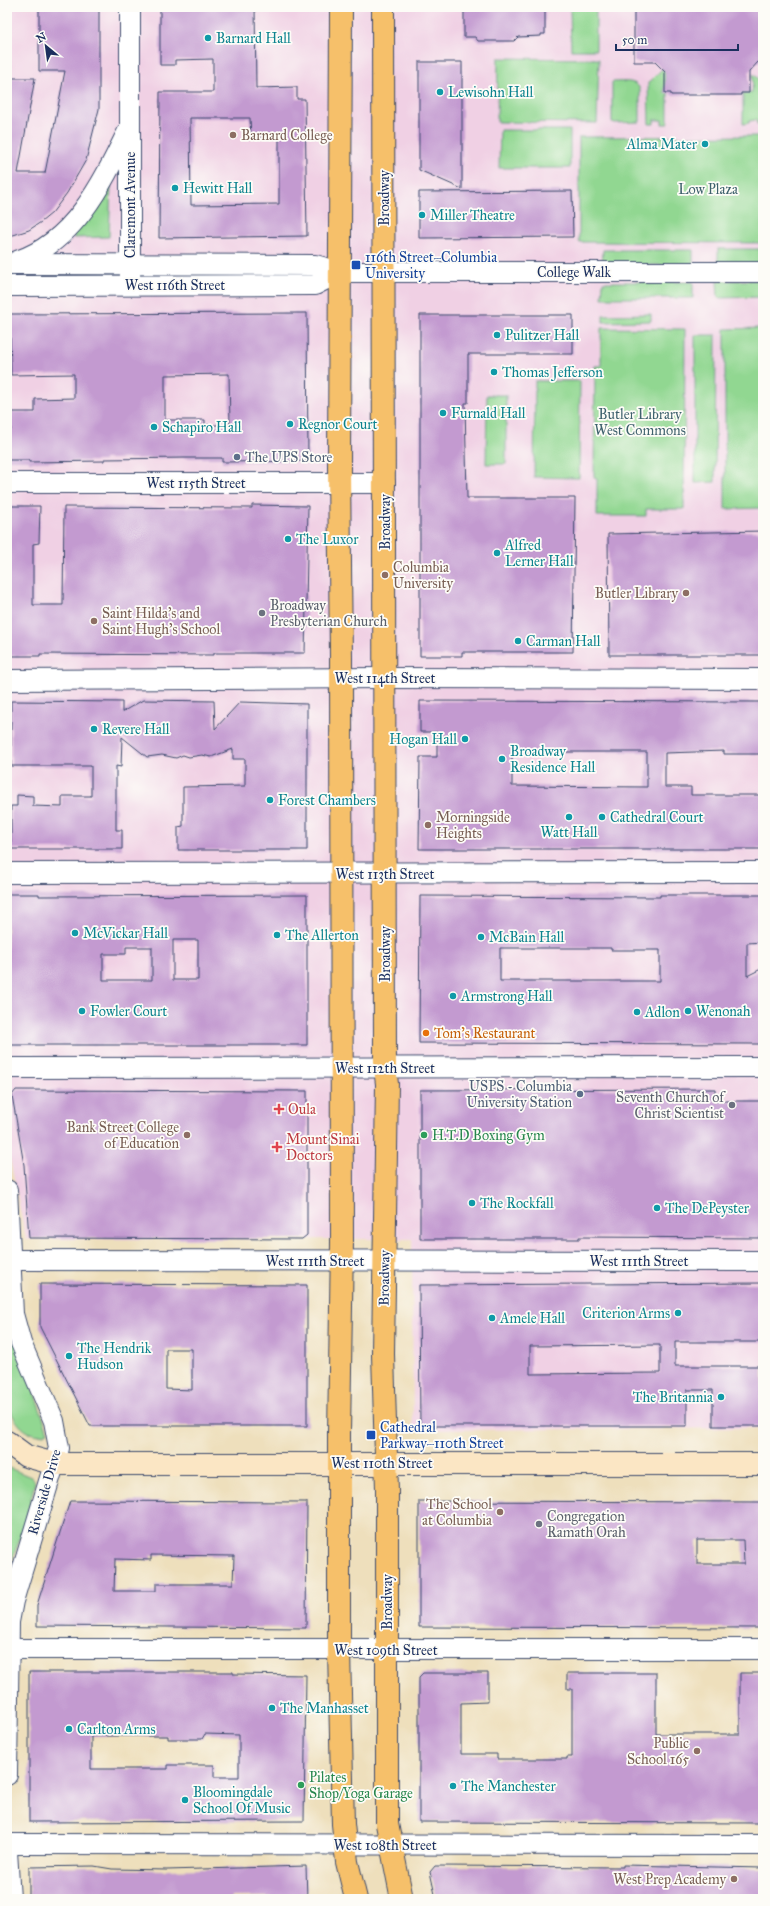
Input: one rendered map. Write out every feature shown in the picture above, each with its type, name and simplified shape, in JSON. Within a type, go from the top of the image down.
[{"type":"main road","points":[[341,7],[339,483],[341,678],[342,1261],[339,1650],[344,1844],[356,1899]]},
{"type":"main road","name":"Broadway","points":[[383,7],[386,1162],[383,1354],[386,1463],[387,1824],[402,1899]]},
{"type":"main road","name":"West 110th Street","points":[[7,1442],[17,1452],[55,1464],[763,1464]]},
{"type":"main road","points":[[346,1899],[350,1873]]},
{"type":"street","name":"Claremont Avenue","points":[[130,7],[130,285]]},
{"type":"street","name":"Claremont Avenue","points":[[8,264],[31,257],[52,242],[75,220],[106,176],[130,126]]},
{"type":"street","name":"West 116th Street","points":[[8,264],[316,265],[340,272],[384,272]]},
{"type":"street","name":"West 116th Street","points":[[7,286],[315,285],[340,272]]},
{"type":"street","name":"College Walk","points":[[384,272],[763,272]]},
{"type":"street","name":"West 115th Street","points":[[7,483],[385,483]]},
{"type":"street","name":"West 114th Street","points":[[7,680],[341,678],[763,679]]},
{"type":"street","name":"West 113th Street","points":[[7,873],[385,874],[763,872]]},
{"type":"street","name":"West 112th Street","points":[[7,1068],[763,1067]]},
{"type":"street","name":"Riverside Drive","points":[[7,1190],[15,1321],[21,1343],[54,1421],[58,1448],[55,1464],[13,1601],[9,1622],[7,1775]]},
{"type":"street","name":"West 111th Street","points":[[11,1260],[763,1261]]},
{"type":"street","name":"West 109th Street","points":[[9,1649],[763,1649]]},
{"type":"street","name":"West 108th Street","points":[[7,1844],[763,1845]]},
{"type":"street","points":[[7,1851],[10,1899]]},
{"type":"shaded area","name":"Columbia University","points":[[7,7],[763,7],[763,1428],[413,1430],[412,1239],[26,1239],[7,1144]]},
{"type":"green space","points":[[570,7],[596,7],[596,50],[571,50]]},
{"type":"green space","points":[[498,58],[599,59],[597,123],[497,122]]},
{"type":"green space","points":[[662,69],[665,72],[665,93],[668,93],[668,124],[662,124],[662,120],[654,120],[654,124],[649,124],[648,83]]},
{"type":"green space","points":[[753,74],[761,81],[763,123],[757,124],[756,120],[743,124],[743,93],[752,93]]},
{"type":"green space","points":[[612,82],[632,82],[638,86],[640,89],[640,122],[612,122]]},
{"type":"green space","points":[[500,130],[570,130],[570,168],[499,168]]},
{"type":"green space","name":"Low Plaza","points":[[763,136],[763,243],[579,242],[579,137]]},
{"type":"green space","points":[[108,185],[111,186],[109,237],[74,238],[73,235]]},
{"type":"green space","points":[[718,249],[763,249],[763,265],[718,265]]},
{"type":"green space","points":[[603,250],[693,250],[693,265],[602,265]]},
{"type":"green space","points":[[763,280],[763,297],[718,298],[717,281]]},
{"type":"green space","points":[[603,282],[693,282],[693,298],[602,298]]},
{"type":"green space","points":[[651,314],[651,321],[603,322],[603,315]]},
{"type":"green space","name":"Butler Library West Commons","points":[[601,328],[685,329],[684,509],[646,509],[646,516],[597,516],[597,479],[594,478],[595,366],[601,366]]},
{"type":"green space","points":[[763,328],[763,508],[725,509],[725,329]]},
{"type":"green space","points":[[695,335],[716,335],[715,482],[695,483]]},
{"type":"green space","points":[[535,381],[580,381],[579,478],[534,477]]},
{"type":"green space","points":[[487,395],[506,395],[506,464],[486,464]]},
{"type":"green space","points":[[7,1314],[48,1432],[41,1435],[27,1432],[16,1421],[7,1401]]},
{"type":"green space","points":[[7,1467],[31,1477],[35,1482],[24,1528],[7,1573]]},
{"type":"building","points":[[39,7],[99,7],[99,109],[86,160],[67,193],[52,213],[41,222],[29,230],[7,237],[7,78],[35,78],[18,173],[45,173],[65,71],[39,71]]},
{"type":"building","name":"Barnard College","points":[[160,7],[255,7],[256,88],[297,87],[297,99],[305,99],[307,236],[159,238],[160,92],[213,92],[213,59],[175,60],[175,65],[160,65]],"holes":[[[190,118],[250,118],[251,137],[279,137],[279,204],[191,205]]]},
{"type":"building","points":[[464,7],[545,7],[545,34],[541,34],[541,36],[518,37],[514,41],[478,41],[475,37],[464,37]]},
{"type":"building","points":[[634,7],[763,7],[763,62],[758,62],[749,72],[749,93],[741,93],[741,95],[671,95],[671,93],[665,93],[665,72],[655,62],[634,62]]},
{"type":"building","name":"Lewisohn Hall","points":[[419,62],[462,62],[462,189],[419,170]]},
{"type":"building","points":[[572,191],[573,237],[419,238],[419,192]]},
{"type":"building","points":[[307,313],[308,461],[222,462],[222,458],[104,459],[104,461],[29,462],[29,460],[7,460],[7,430],[11,430],[10,412],[35,412],[35,399],[74,398],[74,374],[11,375],[10,314]],"holes":[[[229,374],[230,425],[205,425],[205,420],[165,420],[165,375]]]},
{"type":"building","points":[[420,315],[573,315],[573,354],[468,354],[468,403],[465,403],[467,498],[575,498],[573,652],[462,652],[462,656],[420,656]]},
{"type":"building","points":[[252,505],[308,506],[305,653],[214,653],[214,655],[40,654],[40,656],[7,656],[7,506],[40,506],[39,543],[33,544],[33,605],[63,605],[64,507],[252,508]]},
{"type":"building","name":"Butler Library","points":[[763,531],[763,655],[609,655],[608,534]]},
{"type":"building","points":[[143,700],[214,701],[215,729],[240,702],[307,704],[307,850],[178,850],[178,827],[183,826],[183,787],[245,786],[245,759],[233,759],[233,749],[211,757],[202,755],[189,757],[183,755],[176,758],[162,755],[147,757],[122,737],[121,767],[116,766],[116,830],[122,830],[122,849],[11,849],[11,806],[17,806],[17,795],[33,796],[33,806],[62,807],[62,796],[91,796],[91,766],[11,766],[11,701],[122,702],[122,712]]},
{"type":"building","points":[[420,701],[763,702],[763,754],[724,754],[724,751],[665,753],[665,787],[691,787],[691,795],[763,795],[763,849],[419,849],[420,757],[437,757],[437,732],[420,732]],"holes":[[[565,752],[647,752],[647,787],[512,786],[512,754]]]},
{"type":"building","points":[[7,894],[39,894],[39,896],[307,895],[307,1045],[7,1045]],"holes":[[[173,940],[198,940],[198,980],[173,980]],[[126,947],[152,947],[152,980],[103,980],[103,954],[126,954]]]},
{"type":"building","points":[[660,895],[763,895],[763,942],[747,943],[747,976],[763,968],[763,1044],[419,1043],[420,896],[660,897]],"holes":[[[500,948],[611,948],[611,950],[660,950],[660,981],[500,981]]]},
{"type":"building","points":[[715,1089],[715,1101],[763,1101],[763,1238],[579,1237],[579,1239],[420,1239],[420,1090]]},
{"type":"building","points":[[16,1090],[307,1091],[307,1235],[302,1239],[29,1238],[24,1165],[12,1095]]},
{"type":"building","points":[[763,1283],[763,1342],[675,1342],[675,1366],[763,1366],[763,1426],[713,1426],[713,1390],[687,1390],[687,1426],[420,1426],[419,1285]],"holes":[[[660,1345],[660,1373],[530,1374],[530,1346]]]},
{"type":"building","points":[[40,1284],[307,1285],[307,1426],[90,1426],[40,1327]],"holes":[[[166,1349],[192,1349],[192,1390],[166,1389]]]},
{"type":"building","points":[[70,1501],[307,1502],[306,1628],[37,1626],[37,1605]],"holes":[[[151,1555],[234,1556],[233,1584],[156,1584],[156,1591],[114,1591],[115,1559],[151,1560]]]},
{"type":"building","points":[[419,1501],[763,1502],[763,1628],[419,1627]],"holes":[[[697,1540],[743,1540],[744,1564],[697,1564]]]},
{"type":"building","points":[[29,1672],[233,1672],[233,1674],[306,1675],[304,1821],[29,1822]],"holes":[[[205,1734],[239,1735],[239,1777],[214,1777],[214,1765],[168,1765],[168,1769],[91,1769],[91,1736],[168,1736],[168,1739],[202,1739]]]},
{"type":"building","points":[[423,1673],[488,1673],[488,1702],[461,1703],[461,1754],[497,1754],[497,1759],[567,1759],[567,1757],[572,1757],[572,1689],[567,1689],[567,1673],[656,1673],[656,1734],[740,1734],[740,1673],[763,1673],[763,1823],[419,1822],[419,1677]]},
{"type":"building","points":[[623,1865],[763,1868],[763,1899],[436,1899],[430,1872],[435,1866],[623,1867]]},
{"type":"building","points":[[94,1866],[112,1869],[167,1870],[306,1866],[307,1899],[232,1897],[232,1899],[29,1899],[29,1867]]},
{"type":"place","name":"Barnard Hall","points":[[208,38]]},
{"type":"place","name":"Lewisohn Hall","points":[[440,92]]},
{"type":"place","name":"Barnard College","points":[[233,135]]},
{"type":"place","name":"Alma Mater","points":[[705,144]]},
{"type":"place","name":"Hewitt Hall","points":[[175,188]]},
{"type":"place","name":"Miller Theatre","points":[[422,215]]},
{"type":"place","name":"116th Street–Columbia University","points":[[356,265]]},
{"type":"place","name":"Pulitzer Hall","points":[[497,335]]},
{"type":"place","name":"Thomas Jefferson","points":[[494,372]]},
{"type":"place","name":"Furnald Hall","points":[[443,413]]},
{"type":"place","name":"Regnor Court","points":[[290,424]]},
{"type":"place","name":"Schapiro Hall","points":[[154,427]]},
{"type":"place","name":"The UPS Store","points":[[237,457]]},
{"type":"place","name":"The Luxor","points":[[288,539]]},
{"type":"place","name":"Alfred Lerner Hall","points":[[497,553]]},
{"type":"place","name":"Columbia University","points":[[385,575]]},
{"type":"place","name":"Butler Library","points":[[686,593]]},
{"type":"place","name":"Broadway Presbyterian Church","points":[[262,613]]},
{"type":"place","name":"Saint Hilda's and Saint Hugh's School","points":[[94,621]]},
{"type":"place","name":"Carman Hall","points":[[518,641]]},
{"type":"place","name":"Revere Hall","points":[[94,729]]},
{"type":"place","name":"Hogan Hall","points":[[465,739]]},
{"type":"place","name":"Broadway Residence Hall","points":[[502,759]]},
{"type":"place","name":"Forest Chambers","points":[[270,800]]},
{"type":"place","name":"Watt Hall","points":[[569,817]]},
{"type":"place","name":"Cathedral Court","points":[[602,817]]},
{"type":"place","name":"Morningside Heights","points":[[428,825]]},
{"type":"place","name":"McVickar Hall","points":[[75,933]]},
{"type":"place","name":"The Allerton","points":[[277,935]]},
{"type":"place","name":"McBain Hall","points":[[481,937]]},
{"type":"place","name":"Armstrong Hall","points":[[453,996]]},
{"type":"place","name":"Fowler Court","points":[[82,1011]]},
{"type":"place","name":"Wenonah","points":[[688,1011]]},
{"type":"place","name":"Adlon","points":[[637,1012]]},
{"type":"place","name":"Tom's Restaurant","points":[[426,1033]]},
{"type":"place","name":"USPS - Columbia University Station","points":[[580,1094]]},
{"type":"place","name":"Seventh Church of Christ Scientist","points":[[732,1105]]},
{"type":"place","name":"Oula","points":[[279,1109]]},
{"type":"place","name":"Bank Street College of Education","points":[[187,1135]]},
{"type":"place","name":"H.T.D Boxing Gym","points":[[424,1135]]},
{"type":"place","name":"Mount Sinai Doctors","points":[[277,1147]]},
{"type":"place","name":"The Rockfall","points":[[472,1203]]},
{"type":"place","name":"The DePeyster","points":[[657,1208]]},
{"type":"place","name":"Criterion Arms","points":[[678,1313]]},
{"type":"place","name":"Amele Hall","points":[[492,1318]]},
{"type":"place","name":"The Hendrik Hudson","points":[[69,1356]]},
{"type":"place","name":"The Britannia","points":[[721,1397]]},
{"type":"place","name":"Cathedral Parkway–110th Street","points":[[371,1435]]},
{"type":"place","name":"The School at Columbia","points":[[500,1512]]},
{"type":"place","name":"Congregation Ramath Orah","points":[[539,1524]]},
{"type":"place","name":"The Manhasset","points":[[272,1708]]},
{"type":"place","name":"Carlton Arms","points":[[69,1729]]},
{"type":"place","name":"Public School 165","points":[[697,1751]]},
{"type":"place","name":"Pilates Shop/Yoga Garage","points":[[301,1785]]},
{"type":"place","name":"The Manchester","points":[[453,1786]]},
{"type":"place","name":"Bloomingdale School Of Music","points":[[185,1800]]},
{"type":"place","name":"West Prep Academy","points":[[734,1879]]}]
